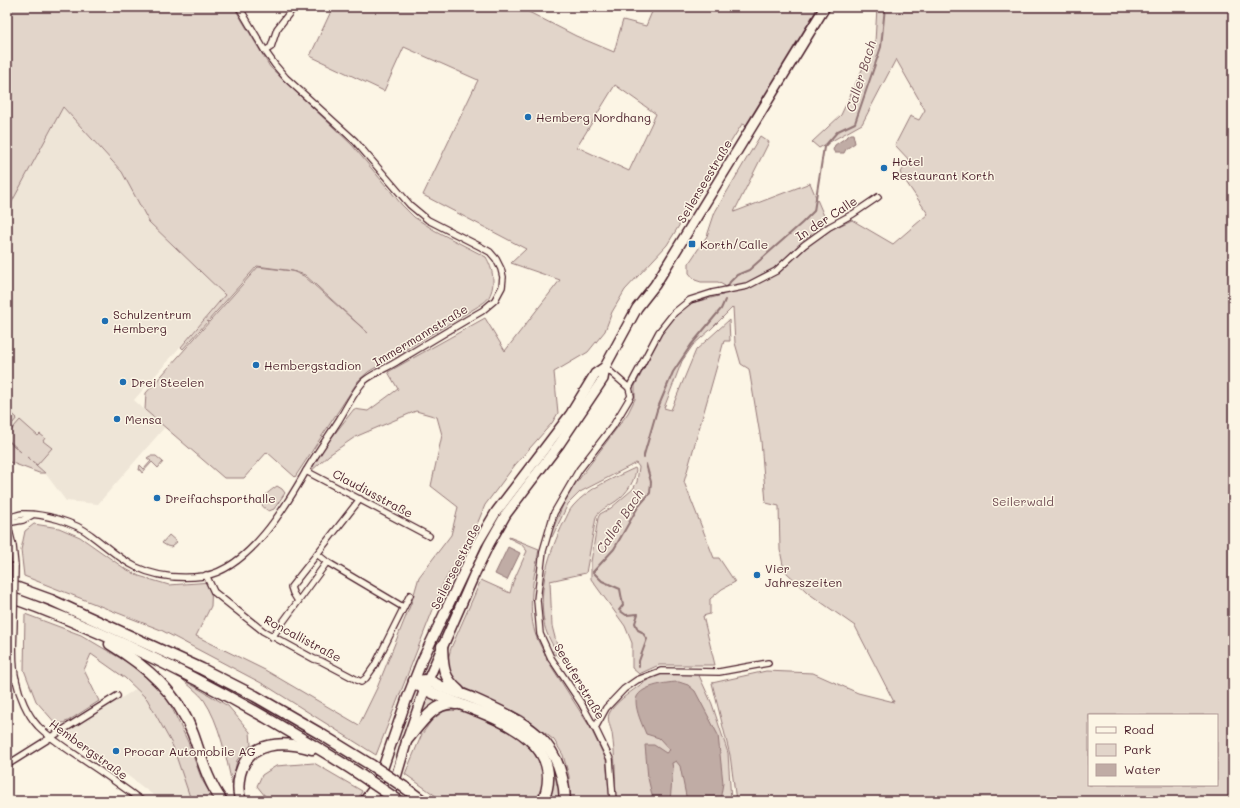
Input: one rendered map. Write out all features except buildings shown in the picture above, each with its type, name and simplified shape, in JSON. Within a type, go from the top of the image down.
[{"type":"highway","points":[[7,584],[51,600],[202,669],[256,696],[371,765],[423,801]]},
{"type":"highway","points":[[7,596],[90,629],[198,680],[329,754],[373,782],[399,801]]},
{"type":"highway","points":[[18,600],[104,641],[128,655],[156,677],[174,698],[182,711],[192,732],[211,783],[222,801]]},
{"type":"highway","points":[[442,646],[444,668],[447,677],[452,685],[463,694]]},
{"type":"highway","points":[[414,681],[463,694],[520,721],[546,742],[555,756],[562,772],[564,801]]},
{"type":"highway","points":[[426,685],[468,707],[516,729],[529,738],[538,747],[546,764],[548,788],[544,801]]},
{"type":"highway","points":[[407,740],[425,719],[439,706],[451,703],[468,707]]},
{"type":"highway","points":[[241,801],[238,790],[238,782],[241,769],[250,756],[257,750],[274,744],[284,743],[300,745],[329,754]]},
{"type":"highway","points":[[365,801],[373,782]]},
{"type":"main road","name":"Seilerseestraße","points":[[389,801],[407,740],[426,685],[442,646],[489,544],[506,514],[560,443],[603,379],[605,367],[637,308],[655,285],[826,7]]},
{"type":"main road","name":"Seilerseestraße","points":[[373,801],[373,782],[442,616],[477,544],[496,512],[570,415],[595,374],[605,367]]},
{"type":"street","name":"Immermannstraße","points":[[7,518],[21,514],[32,515],[56,519],[77,526],[91,534],[120,558],[145,571],[169,577],[187,578],[206,575],[221,570],[239,560],[255,546],[295,492],[306,470],[364,382],[482,311],[495,300],[502,287],[503,277],[501,268],[490,252],[428,220],[410,205],[355,140],[286,78],[265,51],[239,7]]},
{"type":"street","points":[[265,51],[271,47],[277,29],[294,7]]},
{"type":"street","name":"In der Calle","points":[[629,388],[659,332],[674,313],[690,300],[712,293],[747,286],[776,271],[804,245],[829,227],[853,214],[878,197]]},
{"type":"street","points":[[605,367],[629,388]]},
{"type":"street","name":"Seeuferstraße","points":[[612,801],[610,759],[581,703],[551,658],[540,634],[536,600],[543,551],[554,513],[579,470],[613,426],[631,396],[629,388]]},
{"type":"street","name":"Claudiusstraße","points":[[306,470],[429,536]]},
{"type":"street","points":[[298,601],[292,593],[291,587],[360,499]]},
{"type":"street","name":"Immermannstraße","points":[[7,523],[23,520],[32,515]]},
{"type":"street","name":"Hembergstraße","points":[[7,523],[13,546],[14,566],[14,669],[21,697],[30,714],[50,737],[116,781],[142,801]]},
{"type":"street","points":[[317,554],[327,562],[403,607],[410,595]]},
{"type":"street","points":[[272,637],[327,562]]},
{"type":"street","name":"Roncallistraße","points":[[206,575],[214,592],[262,631],[362,682],[375,665],[403,607]]},
{"type":"street","points":[[595,728],[606,708],[624,689],[637,680],[661,671],[719,672],[768,663]]},
{"type":"street","points":[[7,679],[16,680]]},
{"type":"street","points":[[7,765],[117,696]]},
{"type":"shaded area","name":"Schulzentrum Hemberg","points":[[63,107],[122,172],[149,222],[225,295],[134,400],[164,428],[98,504],[66,501],[45,473],[7,440],[7,211]]},
{"type":"shaded area","points":[[136,689],[147,698],[172,744],[190,797],[190,801],[161,801],[119,769],[62,735]]},
{"type":"green space","points":[[7,7],[234,7],[270,67],[352,145],[402,205],[414,217],[434,230],[486,257],[493,277],[489,297],[477,307],[368,372],[358,381],[295,477],[267,452],[244,478],[224,478],[145,410],[146,393],[258,267],[292,271],[304,276],[368,333],[305,275],[293,271],[257,266],[183,349],[181,347],[225,295],[149,222],[122,172],[63,107],[7,211]]},
{"type":"green space","points":[[333,7],[519,7],[576,36],[614,52],[623,20],[646,26],[654,7],[818,7],[746,125],[742,124],[667,245],[625,290],[612,312],[605,331],[588,352],[554,372],[558,413],[552,423],[515,465],[485,505],[478,522],[443,584],[376,755],[265,685],[161,630],[24,576],[21,550],[25,531],[34,524],[59,528],[80,537],[124,568],[139,576],[169,585],[212,582],[211,606],[196,636],[265,670],[359,725],[377,688],[412,601],[419,577],[451,535],[458,507],[431,486],[442,435],[437,417],[416,411],[355,437],[329,455],[310,472],[322,450],[354,409],[368,411],[398,389],[388,372],[485,318],[505,351],[560,280],[511,263],[526,249],[423,195],[478,80],[404,47],[384,91],[310,56]],"holes":[[[615,85],[656,114],[629,171],[577,147]]]},
{"type":"green space","name":"Seilerwald","points":[[877,7],[1233,7],[1233,801],[736,801],[730,755],[712,683],[766,671],[813,673],[858,693],[894,702],[855,626],[808,593],[784,570],[780,550],[779,506],[766,503],[761,441],[749,369],[741,364],[735,343],[733,307],[693,345],[682,361],[664,408],[671,410],[696,350],[729,320],[730,341],[724,341],[684,482],[714,558],[719,558],[735,582],[722,589],[710,599],[710,614],[703,616],[715,665],[659,665],[639,674],[632,668],[632,643],[625,626],[591,579],[591,562],[598,518],[600,514],[611,508],[633,489],[637,482],[639,467],[636,463],[580,492],[568,504],[552,537],[550,536],[563,505],[574,486],[628,413],[635,399],[635,386],[661,334],[676,315],[691,303],[723,295],[725,286],[718,282],[701,282],[695,280],[689,273],[689,263],[707,236],[715,212],[760,136],[769,142],[734,212],[810,183],[830,230],[852,220],[893,244],[928,214],[900,173],[910,161],[895,145],[910,116],[919,120],[925,110],[896,59],[862,124],[819,148],[812,142],[841,115],[875,42]]},
{"type":"green space","points":[[7,405],[10,408],[8,410],[17,418],[7,430]]},
{"type":"green space","points":[[20,420],[38,436],[40,434],[45,438],[43,441],[52,448],[37,465],[27,457],[45,473],[39,473],[7,461],[7,440],[21,452],[7,439],[7,435]]},
{"type":"green space","points":[[150,456],[156,456],[163,462],[158,468],[152,462],[142,473],[139,470],[140,465],[144,469],[151,461],[147,458]]},
{"type":"green space","points":[[635,468],[636,470],[633,481],[624,495],[600,512],[596,517],[586,573],[550,581],[552,626],[560,657],[555,654],[546,658],[590,727],[606,760],[610,801],[570,801],[569,776],[563,755],[554,740],[523,716],[459,685],[450,675],[447,663],[451,648],[481,580],[510,593],[513,582],[527,551],[521,544],[509,537],[539,549],[531,602],[533,622],[536,636],[545,655],[555,650],[545,626],[542,596],[549,558],[559,534],[570,509],[579,500],[602,484]]},
{"type":"green space","points":[[277,486],[285,493],[274,509],[269,511],[264,508],[262,501],[269,492]]},
{"type":"green space","points":[[169,535],[177,542],[171,547],[162,543]]},
{"type":"green space","points":[[25,614],[81,635],[130,664],[163,689],[188,742],[202,780],[215,801],[190,801],[190,797],[172,744],[147,699],[125,678],[91,654],[84,670],[99,701],[68,721],[57,725],[36,701],[24,670]]},
{"type":"green space","points":[[661,671],[697,671],[712,704],[728,753],[731,801],[615,801],[615,758],[612,733],[608,719],[609,714],[619,701]]},
{"type":"green space","points":[[182,679],[228,706],[250,732],[251,745],[237,760],[232,785],[222,741],[214,719],[202,697]]},
{"type":"green space","points":[[429,695],[443,699],[420,717]]},
{"type":"green space","points":[[463,709],[524,739],[543,765],[544,778],[541,794],[536,801],[443,801],[405,774],[422,734],[432,720],[444,711]]},
{"type":"green space","points":[[545,750],[559,773],[561,801],[546,801],[549,795],[551,769]]},
{"type":"green space","points":[[314,763],[362,791],[357,801],[269,801],[257,786],[262,775],[276,766]]},
{"type":"water","points":[[853,134],[855,143],[846,149],[844,153],[835,153],[833,150],[835,145]]},
{"type":"water","points":[[508,547],[520,553],[507,580],[495,574]]},
{"type":"water","points":[[679,682],[688,685],[695,691],[718,735],[723,783],[720,801],[687,801],[680,766],[676,761],[672,763],[673,769],[670,801],[652,801],[645,745],[654,745],[666,753],[670,750],[659,738],[646,734],[638,714],[636,705],[637,696],[647,688],[661,684]]},
{"type":"waterway","name":"Caller Bach","points":[[728,286],[737,275],[749,270],[814,211],[824,147],[838,131],[855,123],[881,47],[885,7]]},
{"type":"waterway","name":"Caller Bach","points":[[644,458],[657,410],[673,372],[691,345],[721,309],[725,300]]},
{"type":"waterway","name":"Caller Bach","points":[[639,667],[639,661],[647,639],[642,632],[638,630],[635,623],[638,614],[626,615],[619,610],[623,605],[620,589],[602,581],[593,572],[614,549],[638,507],[650,493],[651,482],[646,464]]},
{"type":"place","name":"Hemberg Nordhang","points":[[528,117]]},
{"type":"place","name":"Hotel Restaurant Korth","points":[[884,168]]},
{"type":"place","name":"Korth/Calle","points":[[692,244]]},
{"type":"place","name":"Schulzentrum Hemberg","points":[[105,321]]},
{"type":"place","name":"Hembergstadion","points":[[256,365]]},
{"type":"place","name":"Drei Steelen","points":[[123,382]]},
{"type":"place","name":"Mensa","points":[[117,419]]},
{"type":"place","name":"Dreifachsporthalle","points":[[157,498]]},
{"type":"place","name":"Vier Jahreszeiten","points":[[757,575]]},
{"type":"place","name":"Procar Automobile AG","points":[[116,751]]}]
